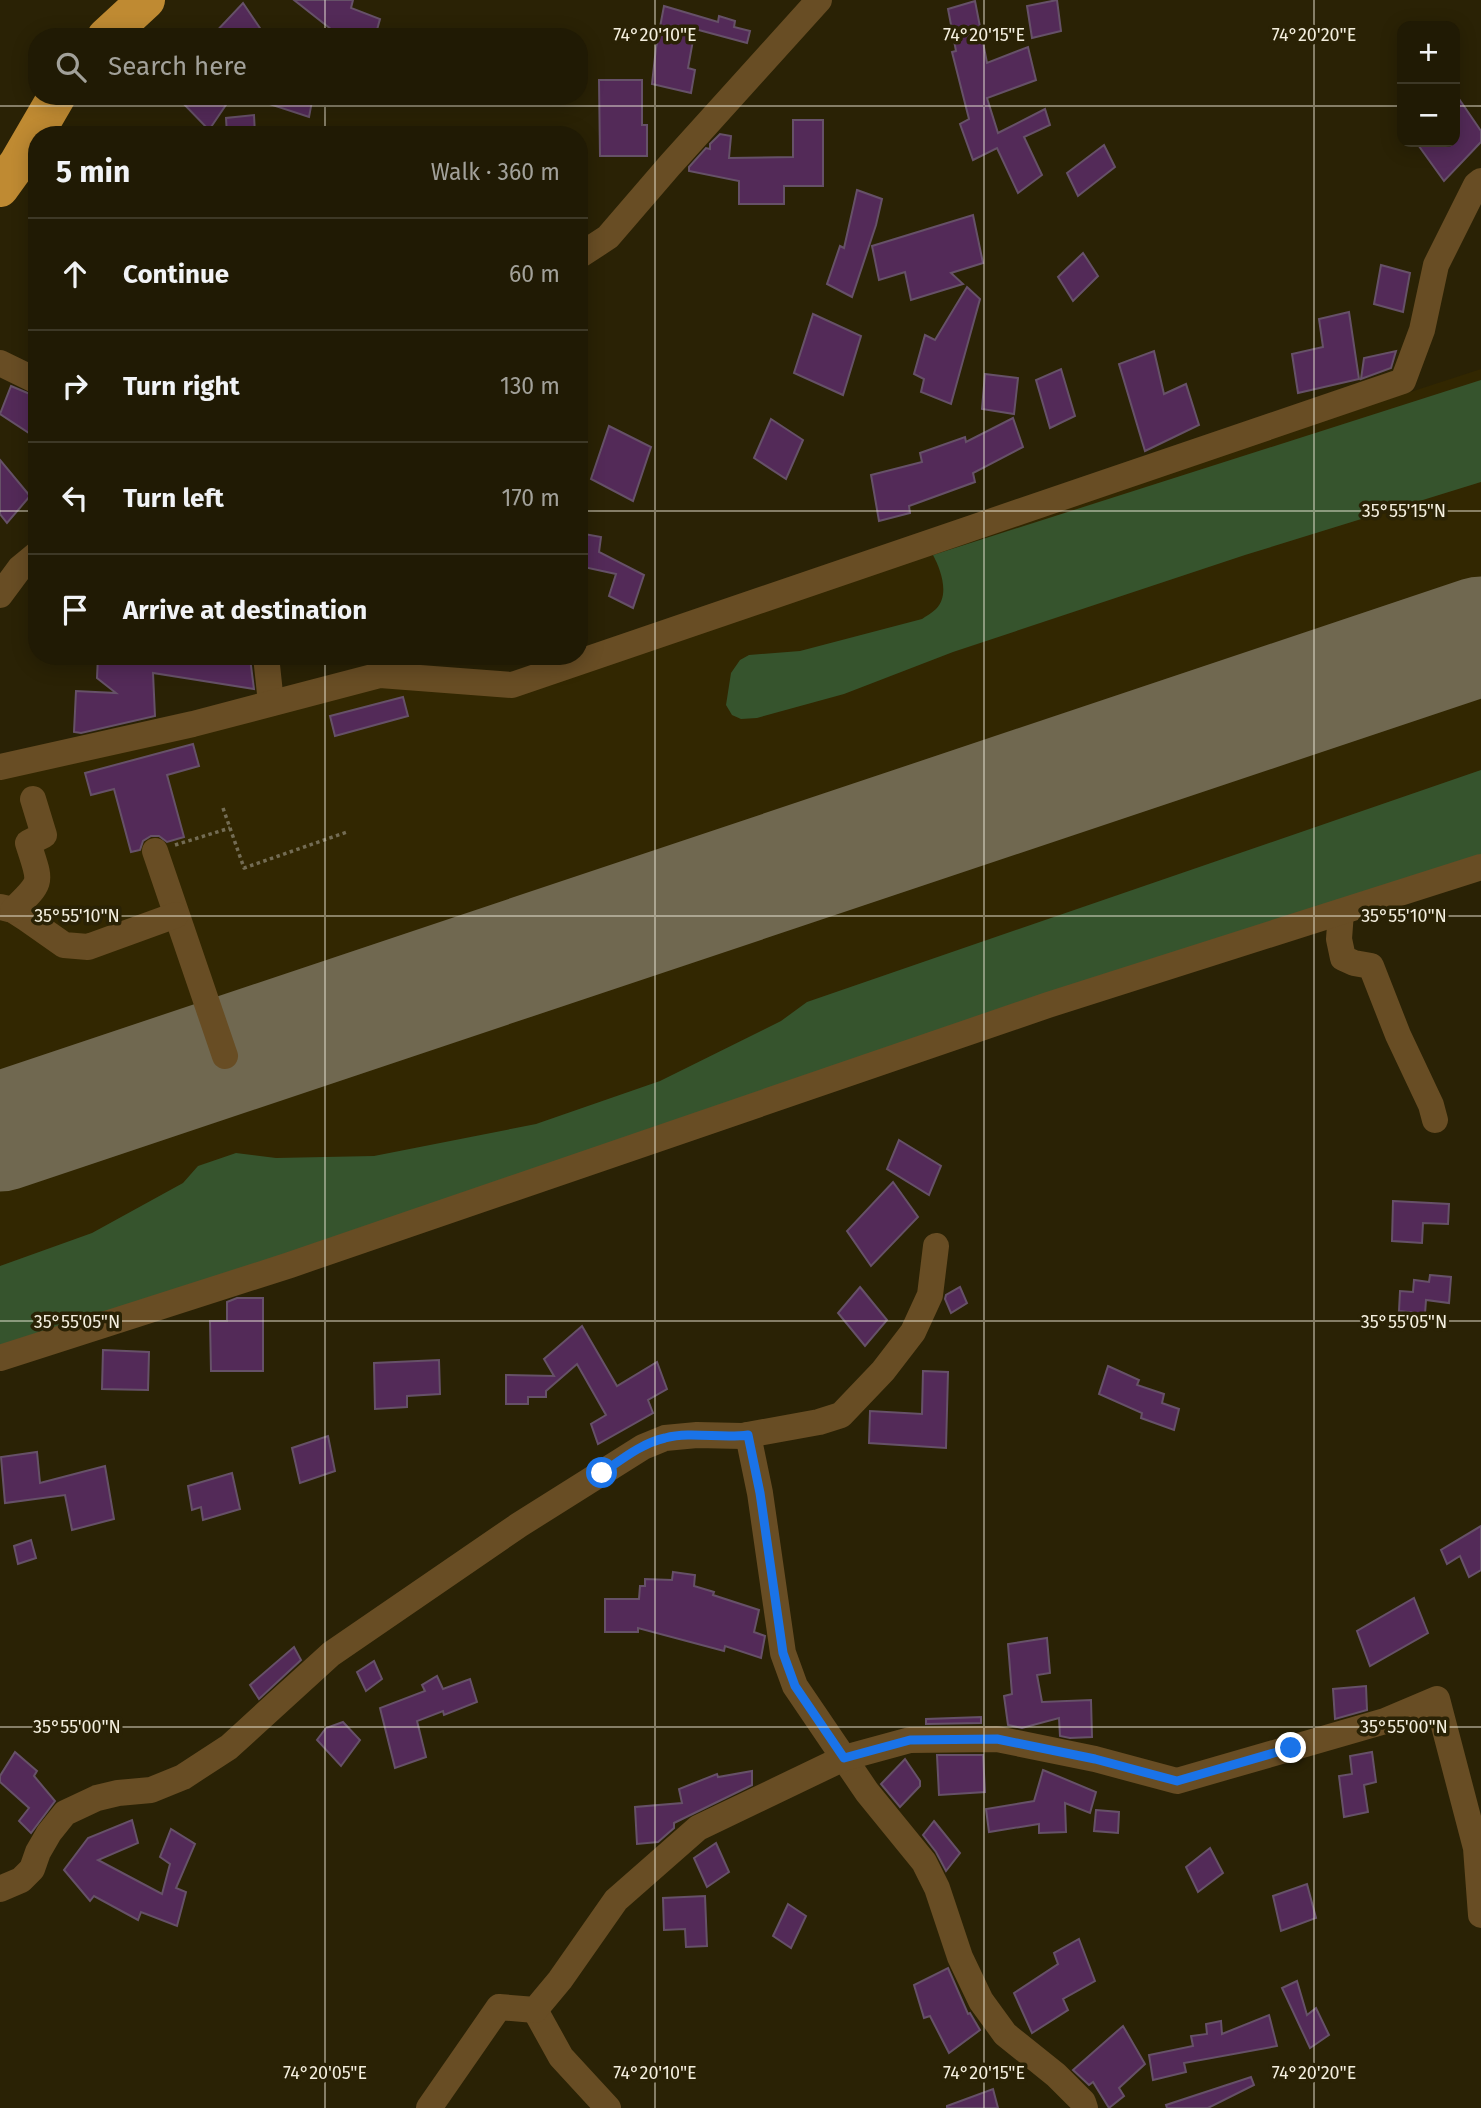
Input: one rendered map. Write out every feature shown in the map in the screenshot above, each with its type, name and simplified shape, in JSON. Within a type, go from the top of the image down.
[{"type":"highway","points":[[116,28],[146,0]]},
{"type":"highway","points":[[40,126],[52,105]]},
{"type":"highway","points":[[0,188],[28,146]]},
{"type":"street","points":[[588,250],[608,237],[819,0]]},
{"type":"street","points":[[588,659],[1403,381],[1422,330],[1436,265],[1476,185],[1481,181]]},
{"type":"street","points":[[0,363],[28,377]]},
{"type":"street","points":[[0,595],[28,561]]},
{"type":"street","points":[[267,665],[271,704]]},
{"type":"street","points":[[0,767],[193,724],[380,675],[512,685],[571,665]]},
{"type":"street","points":[[33,799],[44,835],[28,843],[38,883],[6,908],[64,945],[88,947],[176,915]]},
{"type":"street","points":[[155,851],[225,1056]]},
{"type":"street","points":[[0,1358],[290,1265],[1048,1004],[1481,867]]},
{"type":"street","points":[[1341,912],[1339,939],[1343,958],[1371,966],[1435,1120]]},
{"type":"street","points":[[0,1889],[20,1880],[32,1869],[49,1833],[65,1813],[97,1798],[151,1790],[183,1777],[229,1746],[331,1654],[519,1525],[643,1447],[665,1438],[748,1435],[819,1422],[841,1415],[883,1371],[913,1332],[930,1295],[936,1246]]},
{"type":"street","points":[[748,1435],[760,1493],[783,1653],[795,1686],[867,1792],[924,1862],[937,1888],[960,1957],[981,2001],[1005,2034],[1056,2075],[1083,2102],[1085,2108]]},
{"type":"street","points":[[535,2010],[560,1980],[616,1900],[698,1828],[844,1758],[910,1740],[997,1739],[1095,1759],[1177,1781],[1385,1721],[1437,1699],[1476,1848],[1481,1915]]},
{"type":"street","points":[[429,2108],[499,2007],[535,2010]]},
{"type":"street","points":[[535,2010],[561,2057],[608,2108]]},
{"type":"path","points":[[223,808],[244,868],[347,832]]},
{"type":"path","points":[[155,851],[230,828]]},
{"type":"shaded area","points":[[1481,369],[1481,858],[0,1350],[0,776],[388,685],[512,691]]},
{"type":"green space","points":[[1481,380],[1481,482],[1245,555],[953,652],[844,694],[757,718],[741,719],[732,715],[726,705],[731,673],[740,660],[749,655],[800,651],[922,619],[933,612],[943,597],[943,590],[939,568],[933,555]]},
{"type":"green space","points":[[1481,770],[1481,858],[0,1350],[0,1266],[92,1233],[183,1183],[198,1166],[236,1153],[276,1158],[374,1156],[536,1124],[660,1081],[781,1021],[807,1002]]},
{"type":"building","points":[[294,0],[353,0],[351,8],[380,19],[378,28],[330,28]]},
{"type":"building","points":[[1057,0],[1061,31],[1032,38],[1027,6]]},
{"type":"building","points":[[975,1],[987,63],[1028,47],[1036,80],[987,98],[998,133],[1045,109],[1050,125],[1024,137],[1042,175],[1018,193],[997,148],[973,160],[960,124],[969,119],[952,52],[956,51],[948,9]]},
{"type":"building","points":[[243,3],[260,28],[219,28]]},
{"type":"building","points":[[664,6],[718,22],[719,16],[735,21],[734,27],[750,31],[747,43],[695,29],[688,68],[695,70],[691,93],[652,84]]},
{"type":"building","points":[[599,80],[642,80],[642,125],[647,125],[647,156],[600,156]]},
{"type":"building","points":[[1460,100],[1481,131],[1481,142],[1444,181],[1420,147],[1460,147]]},
{"type":"building","points":[[185,105],[226,105],[212,126],[205,126]]},
{"type":"building","points":[[272,105],[311,105],[309,117]]},
{"type":"building","points":[[254,115],[255,126],[226,126],[226,118]]},
{"type":"building","points":[[793,120],[823,120],[823,186],[784,186],[784,204],[739,204],[739,181],[689,171],[689,167],[706,148],[710,149],[710,144],[720,134],[731,136],[729,158],[793,157]]},
{"type":"building","points":[[1104,145],[1115,167],[1078,196],[1067,173]]},
{"type":"building","points":[[857,190],[882,199],[852,297],[827,284],[840,246],[844,248]]},
{"type":"building","points":[[973,215],[983,263],[951,273],[963,284],[911,300],[905,272],[879,280],[872,246]]},
{"type":"building","points":[[1083,253],[1098,276],[1073,301],[1058,277]]},
{"type":"building","points":[[1381,265],[1410,273],[1403,312],[1374,304]]},
{"type":"building","points":[[967,287],[980,299],[951,404],[921,392],[924,379],[914,374],[925,335],[935,340]]},
{"type":"building","points":[[1349,312],[1359,379],[1298,393],[1292,354],[1323,347],[1319,319]]},
{"type":"building","points":[[813,314],[861,336],[843,395],[794,373]]},
{"type":"building","points":[[1154,351],[1164,394],[1186,384],[1199,425],[1145,451],[1119,364]]},
{"type":"building","points":[[1396,351],[1391,368],[1361,379],[1364,358]]},
{"type":"building","points":[[1061,369],[1075,416],[1050,428],[1036,380]]},
{"type":"building","points":[[985,374],[1018,378],[1014,414],[982,409]]},
{"type":"building","points":[[11,386],[28,393],[28,432],[0,414]]},
{"type":"building","points":[[1013,418],[1023,447],[973,473],[975,482],[909,506],[910,513],[879,521],[871,475],[922,462],[920,453],[965,437],[966,442]]},
{"type":"building","points":[[771,419],[803,440],[786,479],[754,458]]},
{"type":"building","points":[[609,426],[651,447],[633,501],[591,479]]},
{"type":"building","points":[[0,460],[28,494],[28,498],[7,523],[0,514]]},
{"type":"building","points":[[588,535],[601,537],[599,552],[644,575],[633,608],[609,596],[616,574],[588,568]]},
{"type":"building","points":[[98,665],[251,665],[254,689],[153,673],[155,716],[81,733],[74,732],[76,691],[116,693],[97,678]]},
{"type":"building","points":[[403,697],[408,716],[335,736],[330,716]]},
{"type":"building","points":[[193,744],[199,766],[167,775],[184,837],[167,842],[159,836],[151,836],[143,841],[140,850],[131,852],[114,789],[91,795],[85,773]]},
{"type":"building","points":[[899,1140],[941,1166],[929,1195],[887,1169]]},
{"type":"building","points":[[893,1182],[918,1217],[871,1266],[847,1231]]},
{"type":"building","points":[[1393,1201],[1449,1204],[1448,1224],[1423,1223],[1422,1243],[1392,1241]]},
{"type":"building","points":[[1430,1275],[1451,1277],[1449,1303],[1426,1300],[1425,1314],[1399,1311],[1400,1291],[1413,1292],[1414,1280],[1429,1282]]},
{"type":"building","points":[[860,1287],[887,1320],[865,1346],[838,1313]]},
{"type":"building","points":[[960,1287],[967,1303],[951,1313],[946,1295]]},
{"type":"building","points":[[237,1298],[263,1298],[263,1371],[211,1371],[210,1321],[227,1321],[227,1302]]},
{"type":"building","points":[[582,1326],[617,1386],[657,1362],[667,1389],[648,1400],[653,1413],[598,1444],[591,1424],[606,1415],[577,1364],[546,1391],[546,1397],[528,1397],[528,1404],[506,1404],[506,1375],[554,1376],[544,1359]]},
{"type":"building","points":[[103,1350],[149,1352],[148,1390],[102,1389]]},
{"type":"building","points":[[439,1360],[440,1394],[407,1396],[407,1407],[375,1409],[374,1363]]},
{"type":"building","points":[[1108,1366],[1139,1380],[1137,1385],[1164,1394],[1162,1403],[1179,1409],[1174,1430],[1141,1418],[1142,1413],[1099,1394]]},
{"type":"building","points":[[923,1371],[948,1372],[946,1448],[869,1443],[870,1411],[922,1414]]},
{"type":"building","points":[[328,1436],[335,1471],[300,1483],[292,1448]]},
{"type":"building","points":[[37,1452],[40,1483],[105,1466],[114,1519],[72,1530],[65,1495],[5,1503],[1,1457]]},
{"type":"building","points":[[232,1473],[240,1509],[203,1520],[201,1507],[192,1510],[188,1486]]},
{"type":"building","points":[[1481,1526],[1481,1570],[1469,1577],[1460,1556],[1447,1564],[1441,1550]]},
{"type":"building","points":[[31,1540],[36,1558],[18,1564],[14,1546]]},
{"type":"building","points":[[673,1572],[695,1575],[694,1586],[759,1610],[754,1632],[765,1636],[761,1658],[725,1646],[724,1651],[638,1628],[638,1632],[605,1632],[605,1599],[639,1599],[640,1586],[645,1586],[645,1579],[672,1580]]},
{"type":"building","points":[[1414,1598],[1428,1633],[1370,1666],[1357,1631]]},
{"type":"building","points":[[1047,1638],[1050,1673],[1037,1675],[1042,1702],[1091,1700],[1092,1737],[1060,1736],[1059,1718],[1022,1728],[1008,1725],[1004,1696],[1012,1694],[1008,1644]]},
{"type":"building","points":[[294,1647],[301,1660],[259,1699],[250,1685]]},
{"type":"building","points":[[374,1661],[382,1679],[366,1691],[357,1672]]},
{"type":"building","points":[[437,1676],[443,1689],[470,1679],[477,1702],[444,1715],[443,1711],[417,1721],[426,1757],[395,1768],[380,1708],[425,1691],[422,1685]]},
{"type":"building","points":[[1366,1686],[1367,1710],[1335,1719],[1333,1689]]},
{"type":"building","points":[[981,1717],[981,1723],[926,1724],[926,1719]]},
{"type":"building","points":[[343,1722],[360,1740],[341,1766],[317,1740],[326,1728]]},
{"type":"building","points":[[15,1752],[37,1771],[34,1776],[55,1801],[31,1833],[19,1821],[29,1808],[0,1782],[0,1776]]},
{"type":"building","points":[[1372,1752],[1376,1782],[1364,1785],[1368,1812],[1344,1817],[1339,1776],[1352,1774],[1350,1756]]},
{"type":"building","points":[[937,1755],[983,1755],[985,1792],[939,1795]]},
{"type":"building","points":[[905,1759],[920,1781],[920,1786],[900,1807],[881,1784]]},
{"type":"building","points":[[1043,1770],[1096,1792],[1090,1813],[1065,1803],[1066,1832],[1039,1833],[1039,1824],[989,1832],[986,1809],[1034,1801]]},
{"type":"building","points":[[752,1771],[752,1785],[674,1823],[674,1828],[658,1842],[637,1844],[635,1807],[682,1803],[679,1789],[717,1774],[718,1777]]},
{"type":"building","points":[[1096,1810],[1119,1812],[1118,1833],[1094,1831]]},
{"type":"building","points":[[132,1820],[138,1843],[98,1860],[162,1894],[170,1864],[160,1857],[171,1829],[195,1844],[176,1888],[186,1892],[177,1926],[141,1912],[138,1920],[94,1896],[90,1901],[64,1870],[88,1838]]},
{"type":"building","points":[[934,1821],[960,1853],[946,1871],[923,1835]]},
{"type":"building","points":[[716,1843],[729,1872],[707,1887],[694,1858]]},
{"type":"building","points":[[1210,1848],[1223,1873],[1198,1892],[1186,1867]]},
{"type":"building","points":[[1307,1884],[1316,1918],[1281,1931],[1273,1896]]},
{"type":"building","points":[[705,1896],[707,1946],[686,1947],[685,1929],[664,1930],[663,1898]]},
{"type":"building","points":[[788,1904],[806,1916],[791,1948],[773,1936]]},
{"type":"building","points":[[1079,1939],[1095,1981],[1063,1999],[1068,2010],[1032,2033],[1014,1993],[1058,1964],[1054,1953]]},
{"type":"building","points":[[948,1968],[968,2014],[970,2013],[980,2030],[949,2053],[930,2016],[924,2018],[914,1985]]},
{"type":"building","points":[[1297,1981],[1307,2015],[1316,2008],[1329,2035],[1310,2048],[1282,1988]]},
{"type":"building","points":[[1269,2015],[1277,2046],[1184,2063],[1186,2072],[1153,2080],[1149,2055],[1193,2046],[1191,2036],[1207,2034],[1206,2024],[1221,2021],[1222,2034]]},
{"type":"building","points":[[1123,2026],[1145,2064],[1119,2088],[1124,2096],[1109,2108],[1093,2082],[1089,2085],[1073,2070]]},
{"type":"building","points":[[1251,2077],[1254,2085],[1208,2108],[1167,2108],[1166,2105]]},
{"type":"building","points":[[993,2089],[998,2108],[947,2108],[947,2106]]},
{"type":"runway","points":[[0,1132],[1481,636]]},
{"type":"route","points":[[602,1473],[643,1447],[665,1438],[748,1435],[760,1493],[783,1653],[795,1686],[844,1758],[910,1740],[997,1739],[1095,1759],[1177,1781],[1291,1748]]}]
